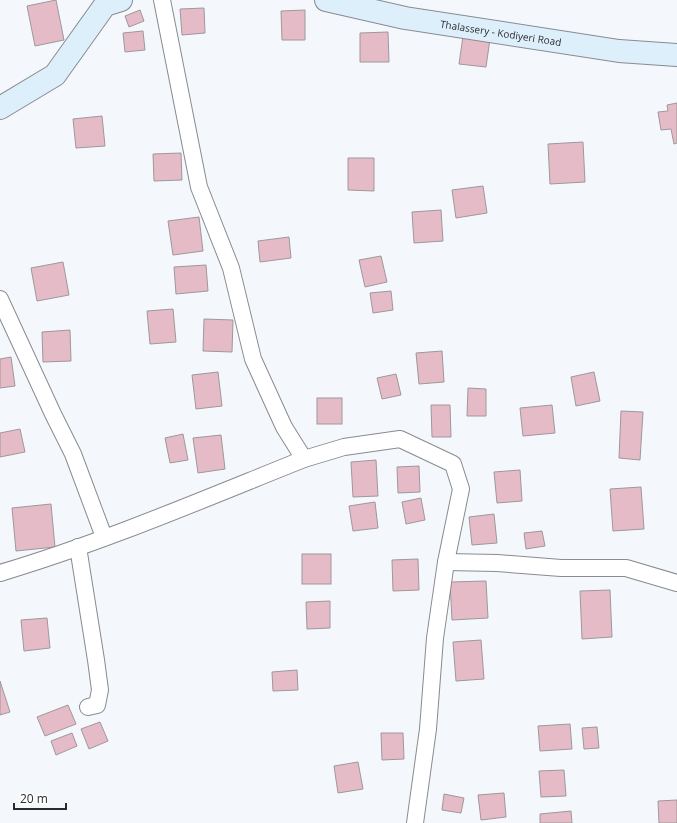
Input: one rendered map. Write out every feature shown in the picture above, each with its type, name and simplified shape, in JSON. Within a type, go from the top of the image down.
[{"type":"main road","points":[[0,108],[55,75],[105,5],[121,0]]},
{"type":"main road","name":"Thalassery - Kodiyeri Road","points":[[326,0],[412,19],[619,51],[677,55]]},
{"type":"street","points":[[162,0],[199,187],[231,268],[253,359],[284,427],[304,459]]},
{"type":"street","points":[[0,299],[72,454],[104,537]]},
{"type":"street","points":[[0,573],[78,547],[304,459],[344,447],[400,439],[453,464],[461,489],[446,562],[435,638],[428,729],[415,823]]},
{"type":"street","points":[[78,547],[89,608],[100,690],[97,705],[88,707]]},
{"type":"street","points":[[446,562],[497,563],[562,568],[626,568],[677,583]]},
{"type":"building","points":[[56,0],[64,40],[35,46],[27,6]]},
{"type":"building","points":[[204,8],[205,33],[182,35],[180,9]]},
{"type":"building","points":[[140,10],[144,21],[129,27],[125,16]]},
{"type":"building","points":[[305,10],[305,40],[282,40],[281,11]]},
{"type":"building","points":[[143,31],[145,50],[125,52],[123,33]]},
{"type":"building","points":[[388,32],[389,62],[360,62],[360,33]]},
{"type":"building","points":[[463,36],[490,39],[486,67],[459,64]]},
{"type":"building","points":[[677,103],[677,143],[674,144],[671,129],[661,130],[658,112],[668,111],[667,105]]},
{"type":"building","points":[[102,116],[105,146],[76,148],[73,119]]},
{"type":"building","points":[[583,142],[585,182],[550,184],[548,144]]},
{"type":"building","points":[[181,153],[182,180],[154,181],[153,154]]},
{"type":"building","points":[[348,158],[374,158],[374,191],[348,190]]},
{"type":"building","points":[[483,186],[487,213],[456,218],[452,190]]},
{"type":"building","points":[[441,210],[443,241],[414,243],[412,212]]},
{"type":"building","points":[[199,217],[203,251],[173,255],[168,221]]},
{"type":"building","points":[[289,237],[291,258],[260,262],[258,241]]},
{"type":"building","points":[[381,256],[387,282],[365,287],[359,260]]},
{"type":"building","points":[[63,262],[69,295],[37,301],[31,268]]},
{"type":"building","points":[[206,265],[208,291],[176,294],[174,267]]},
{"type":"building","points":[[391,291],[393,310],[373,313],[370,293]]},
{"type":"building","points":[[173,309],[176,342],[150,344],[147,311]]},
{"type":"building","points":[[204,319],[233,320],[232,352],[203,351]]},
{"type":"building","points":[[70,330],[71,361],[43,362],[42,332]]},
{"type":"building","points":[[442,351],[444,382],[419,384],[416,353]]},
{"type":"building","points":[[11,357],[15,386],[0,388],[0,359]]},
{"type":"building","points":[[218,372],[222,406],[196,409],[192,375]]},
{"type":"building","points":[[594,372],[600,401],[576,406],[571,377]]},
{"type":"building","points":[[396,374],[401,395],[382,399],[377,378]]},
{"type":"building","points":[[468,388],[486,389],[486,416],[467,416]]},
{"type":"building","points":[[317,398],[342,398],[342,424],[317,424]]},
{"type":"building","points":[[431,405],[450,405],[451,437],[432,437]]},
{"type":"building","points":[[552,405],[555,433],[523,436],[520,408]]},
{"type":"building","points":[[621,411],[643,412],[640,460],[619,458]]},
{"type":"building","points":[[20,429],[25,452],[0,457],[0,433]]},
{"type":"building","points":[[183,434],[188,460],[170,463],[165,438]]},
{"type":"building","points":[[221,435],[225,469],[198,473],[193,438]]},
{"type":"building","points":[[376,460],[378,496],[353,497],[351,462]]},
{"type":"building","points":[[419,466],[420,492],[398,493],[397,467]]},
{"type":"building","points":[[520,470],[522,501],[497,503],[494,472]]},
{"type":"building","points":[[641,487],[644,529],[613,531],[610,489]]},
{"type":"building","points":[[421,498],[425,520],[406,524],[402,502]]},
{"type":"building","points":[[375,502],[378,528],[353,531],[349,506]]},
{"type":"building","points":[[51,504],[55,547],[16,551],[12,508]]},
{"type":"building","points":[[494,514],[497,543],[472,545],[469,517]]},
{"type":"building","points":[[542,531],[545,546],[526,549],[524,533]]},
{"type":"building","points":[[302,554],[331,554],[331,584],[302,584]]},
{"type":"building","points":[[418,559],[419,590],[393,591],[392,560]]},
{"type":"building","points":[[486,581],[488,618],[452,620],[450,582]]},
{"type":"building","points":[[610,590],[612,637],[582,639],[580,591]]},
{"type":"building","points":[[330,601],[330,628],[307,629],[306,602]]},
{"type":"building","points":[[47,618],[50,648],[24,651],[21,620]]},
{"type":"building","points":[[481,640],[484,679],[456,681],[453,642]]},
{"type":"building","points":[[297,670],[298,690],[273,691],[272,672]]},
{"type":"building","points":[[0,681],[10,712],[0,715]]},
{"type":"building","points":[[68,705],[76,724],[45,736],[37,717]]},
{"type":"building","points":[[100,722],[108,741],[89,749],[81,729]]},
{"type":"building","points":[[570,724],[572,749],[540,751],[538,726]]},
{"type":"building","points":[[597,727],[599,748],[584,749],[582,728]]},
{"type":"building","points":[[72,733],[77,746],[56,755],[51,741]]},
{"type":"building","points":[[381,733],[403,733],[404,759],[382,760]]},
{"type":"building","points":[[358,762],[363,789],[338,793],[334,766]]},
{"type":"building","points":[[564,770],[566,796],[541,797],[539,771]]},
{"type":"building","points":[[504,793],[506,817],[481,820],[478,795]]},
{"type":"building","points":[[444,794],[464,798],[461,813],[442,810]]},
{"type":"building","points":[[677,800],[677,823],[659,823],[658,801]]},
{"type":"building","points":[[571,811],[572,823],[540,823],[540,814]]}]
